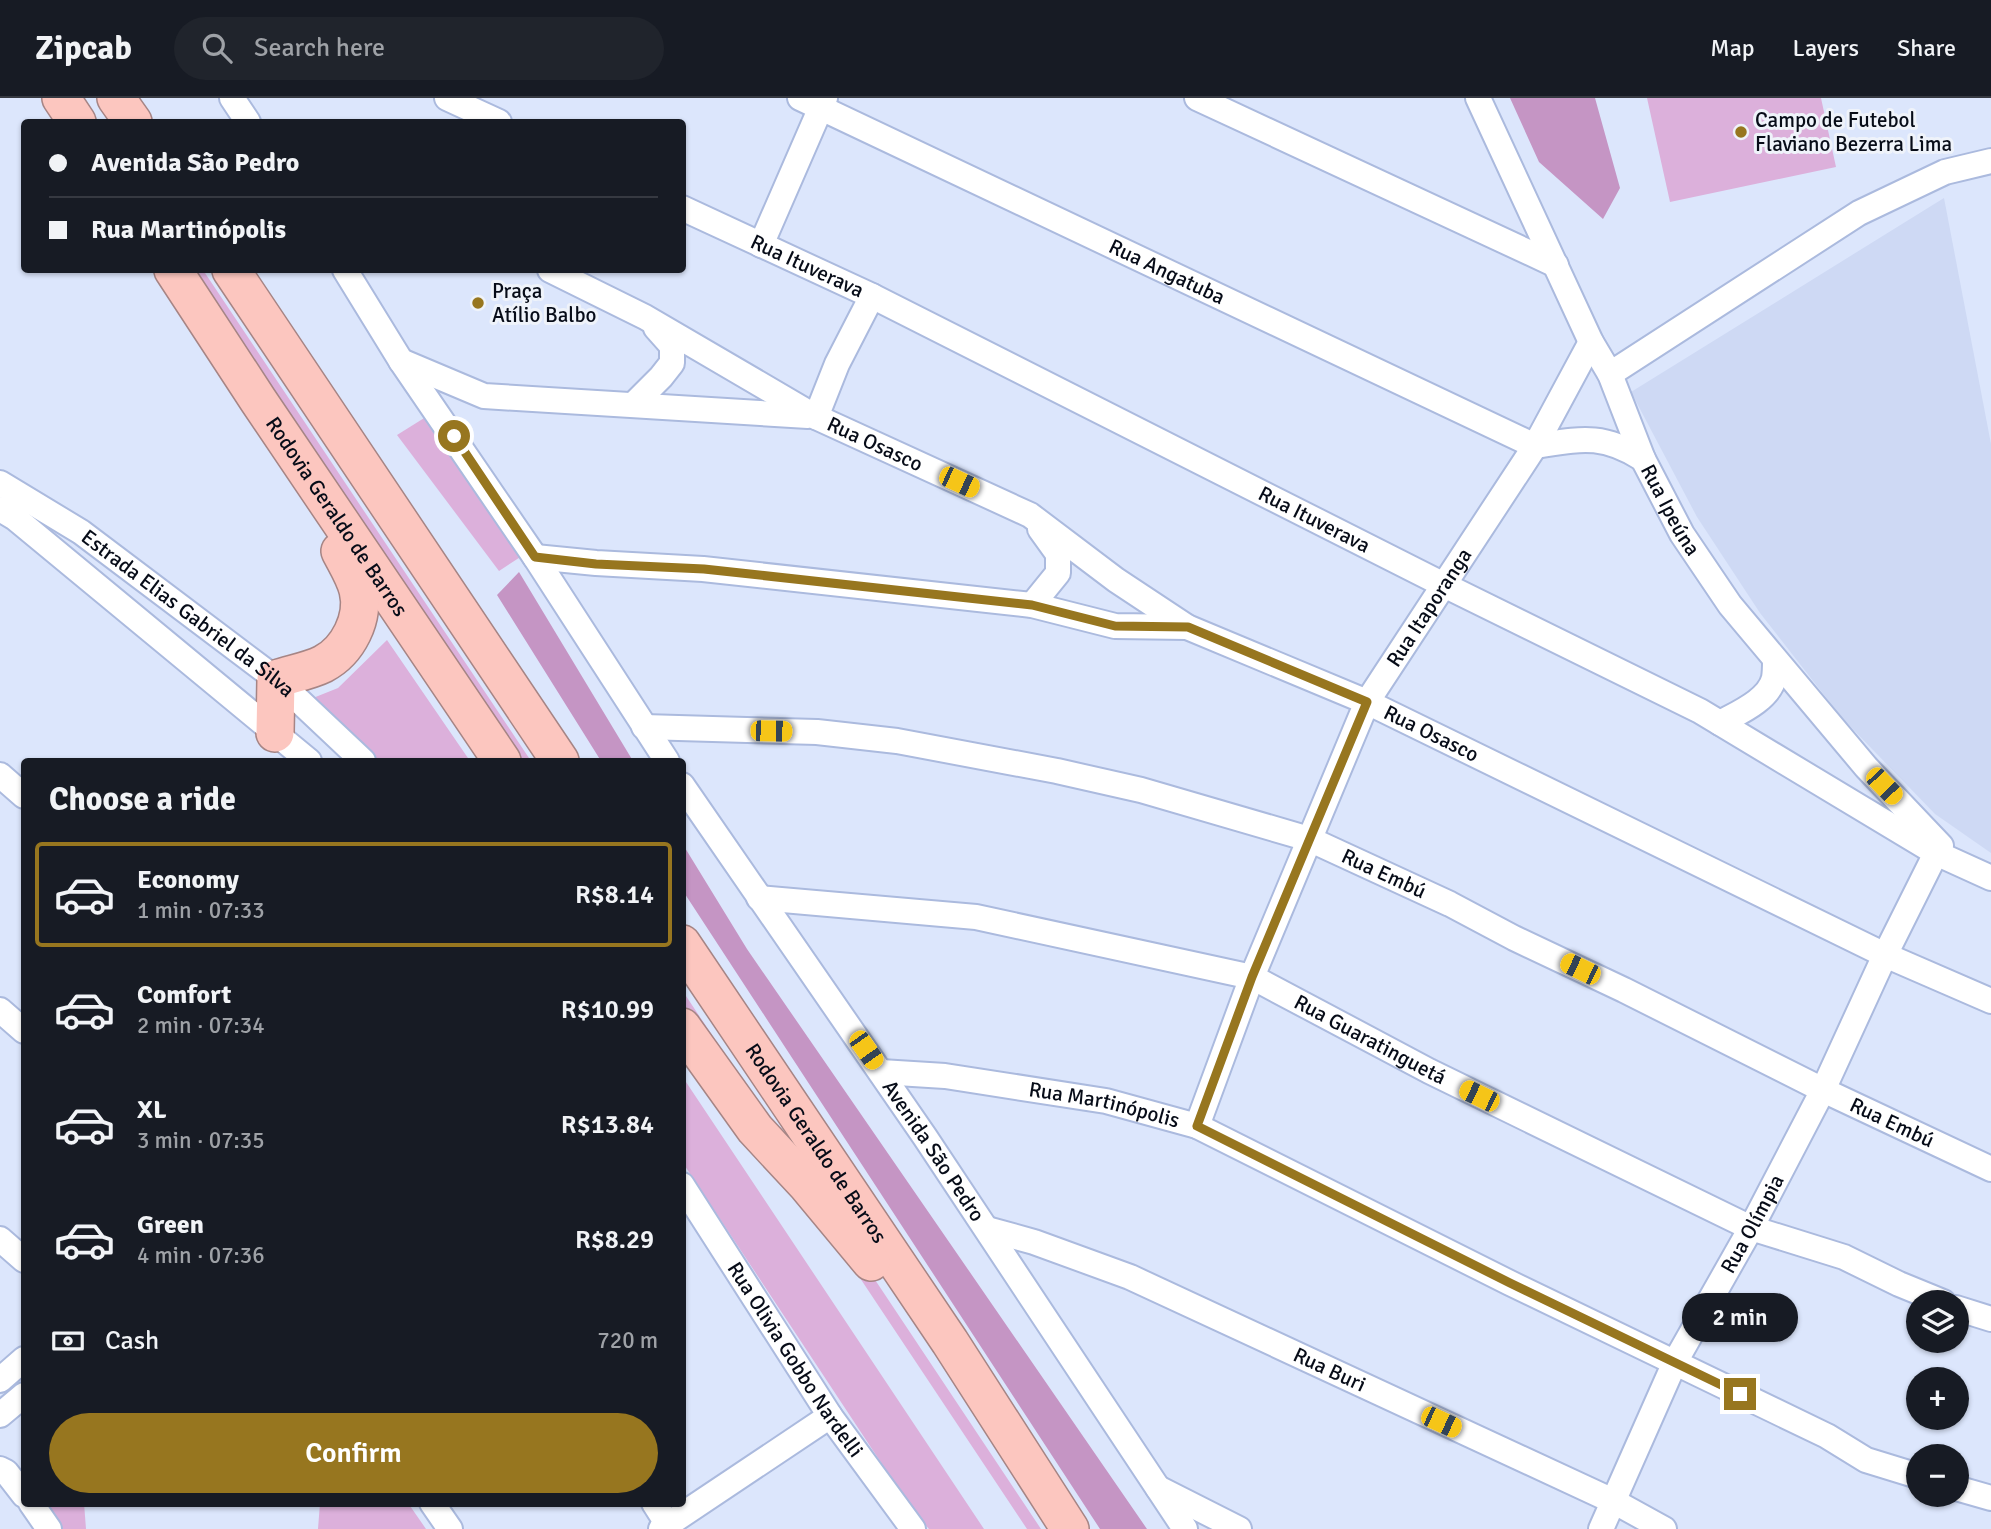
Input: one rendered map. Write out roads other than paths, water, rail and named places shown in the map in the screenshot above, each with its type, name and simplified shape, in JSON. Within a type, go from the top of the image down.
[{"type":"highway","points":[[61,98],[75,119]]},
{"type":"highway","points":[[116,98],[131,119]]},
{"type":"highway","points":[[145,119],[149,98]]},
{"type":"highway","name":"Rodovia Geraldo de Barros","points":[[175,273],[500,758]]},
{"type":"highway","points":[[233,273],[558,758]]},
{"type":"highway","points":[[258,400],[278,454],[338,547],[358,590],[361,608],[355,630],[324,664],[276,678],[275,733]]},
{"type":"highway","name":"Rodovia Geraldo de Barros","points":[[686,950],[950,1342],[1070,1529]]},
{"type":"highway","name":"Rodovia Geraldo de Barros","points":[[686,1035],[697,1058],[755,1129],[807,1185],[899,1295],[950,1342]]},
{"type":"street","points":[[447,98],[492,119]]},
{"type":"street","name":"Rua Angatuba","points":[[800,98],[824,103],[1535,446]]},
{"type":"street","points":[[1197,98],[1556,265]]},
{"type":"street","name":"Rua Ipeúna","points":[[1478,98],[1591,342],[1610,374],[1643,459],[1682,534],[1730,605],[1775,661],[1946,858]]},
{"type":"street","points":[[761,245],[824,103]]},
{"type":"street","points":[[1610,374],[1859,214],[1945,173],[1991,161]]},
{"type":"street","name":"Rua Ituverava","points":[[686,210],[872,296],[1700,711],[1946,858],[1991,878]]},
{"type":"street","points":[[347,273],[401,361],[535,557],[665,758]]},
{"type":"street","name":"Rua Osasco","points":[[556,273],[645,317],[816,417],[1030,515],[1116,580],[1188,627],[1367,702],[1885,955],[1991,1001]]},
{"type":"street","points":[[401,361],[484,396],[816,417],[837,364],[872,296]]},
{"type":"street","points":[[634,404],[672,363],[672,346],[645,317]]},
{"type":"street","name":"Rua Itaporanga","points":[[1197,1126],[1252,977],[1367,702],[1535,446],[1591,342]]},
{"type":"street","points":[[454,436],[462,412],[484,396]]},
{"type":"street","points":[[1535,446],[1595,439],[1622,446],[1643,459]]},
{"type":"street","name":"Estrada Elias Gabriel da Silva","points":[[0,482],[81,532],[276,678],[360,758]]},
{"type":"street","points":[[1030,515],[1058,554],[1058,573],[1032,605]]},
{"type":"street","name":"Estrada Elias Gabriel da Silva","points":[[5,520],[305,758]]},
{"type":"street","points":[[535,557],[596,564],[704,569],[1032,605],[1115,626],[1188,627]]},
{"type":"street","points":[[1720,723],[1742,711],[1767,691],[1774,678],[1775,661]]},
{"type":"street","name":"Rua Embú","points":[[644,727],[817,732],[897,741],[1142,790],[1309,839],[1450,904],[1822,1090],[1991,1169]]},
{"type":"street","points":[[0,775],[21,793]]},
{"type":"street","name":"Avenida São Pedro","points":[[686,791],[881,1072],[1185,1529]]},
{"type":"street","name":"Rua Olímpia","points":[[1601,1529],[1675,1362],[1751,1228],[1822,1090],[1885,955],[1946,858]]},
{"type":"street","name":"Rua Guaratinguetá","points":[[759,898],[976,917],[1252,977],[1429,1071],[1751,1228],[1844,1257],[1914,1290]]},
{"type":"street","points":[[0,1010],[21,1028]]},
{"type":"street","name":"Rua Martinópolis","points":[[881,1072],[945,1076],[1106,1101],[1197,1126],[1510,1283],[1828,1436],[1866,1460],[1906,1472]]},
{"type":"street","name":"Rua Olivia Gobbo Nardelli","points":[[686,1191],[830,1416],[913,1529]]},
{"type":"street","name":"Rua Buri","points":[[986,1229],[1034,1242],[1130,1277],[1615,1502],[1664,1529]]},
{"type":"street","points":[[0,1239],[21,1256]]},
{"type":"street","points":[[1969,1312],[1991,1319]]},
{"type":"street","points":[[0,1380],[21,1362]]},
{"type":"street","points":[[0,1415],[21,1398]]},
{"type":"street","points":[[656,1507],[665,1527],[830,1416]]},
{"type":"street","points":[[0,1469],[6,1472],[21,1491]]},
{"type":"street","points":[[1158,1487],[1239,1529]]},
{"type":"street","points":[[1969,1492],[1991,1498]]},
{"type":"street","points":[[34,1507],[49,1529]]},
{"type":"street","points":[[435,1507],[450,1529]]},
{"type":"place","name":"Campo de Futebol Flaviano Bezerra Lima","points":[[1741,132]]},
{"type":"place","name":"Praça Atílio Balbo","points":[[478,303]]}]
